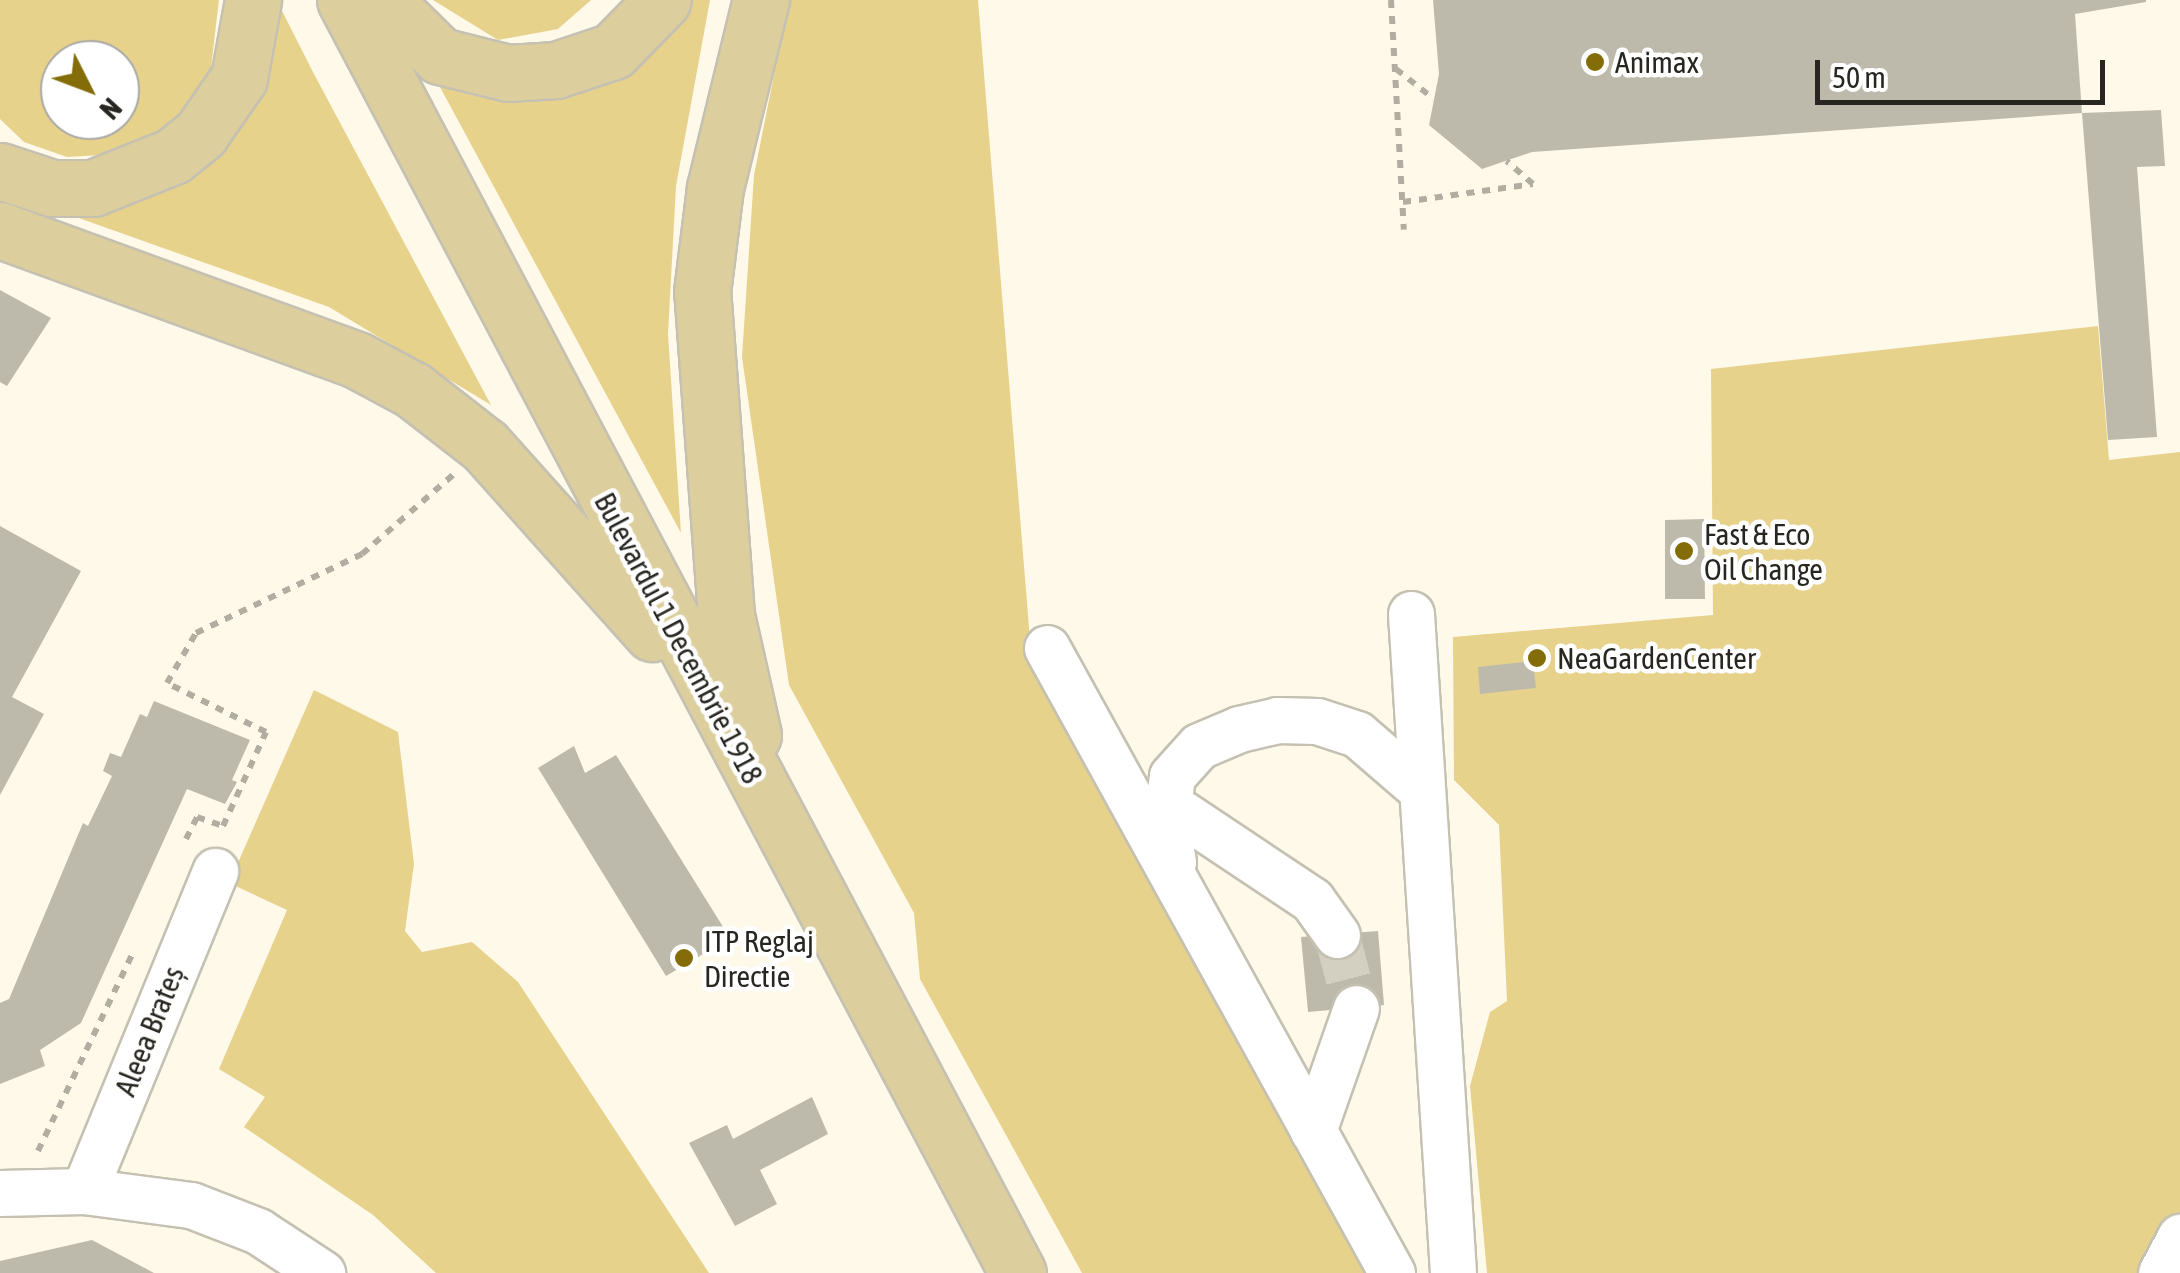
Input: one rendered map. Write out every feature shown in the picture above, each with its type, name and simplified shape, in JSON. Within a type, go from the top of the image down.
[{"type":"main road","points":[[0,171],[52,188],[92,188],[174,156],[222,107],[239,78],[253,0]]},
{"type":"main road","name":"Bulevardul 1 Decembrie 1918","points":[[345,0],[711,700],[1018,1273]]},
{"type":"main road","points":[[383,0],[440,56],[508,73],[556,70],[613,50],[663,0]]},
{"type":"main road","points":[[761,0],[715,188],[702,292],[703,367],[726,615],[740,688],[758,752],[835,932]]},
{"type":"main road","points":[[0,230],[357,360],[413,390],[485,446],[711,700]]},
{"type":"street","points":[[1412,614],[1452,1273]]},
{"type":"street","points":[[1047,648],[1392,1273]]},
{"type":"street","points":[[1178,887],[1168,804],[1172,776],[1199,746],[1277,720],[1317,722],[1357,734],[1422,790]]},
{"type":"street","points":[[1168,804],[1312,900],[1337,935]]},
{"type":"street","name":"Aleea Brateș","points":[[84,1192],[215,871]]},
{"type":"street","points":[[1313,1130],[1356,1008]]},
{"type":"street","points":[[0,1194],[84,1192],[151,1196],[229,1217],[322,1273]]},
{"type":"street","points":[[2162,1273],[2180,1236]]},
{"type":"path","points":[[1391,0],[1404,230]]},
{"type":"path","points":[[1395,68],[1434,99]]},
{"type":"path","points":[[1403,202],[1533,184],[1507,160]]},
{"type":"path","points":[[168,683],[196,633],[362,554],[485,446]]},
{"type":"shaded area","points":[[0,0],[219,0],[210,76],[172,125],[117,154],[67,157],[24,142],[0,119]]},
{"type":"shaded area","points":[[433,0],[591,0],[558,29],[498,40]]},
{"type":"shaded area","points":[[666,0],[710,0],[676,186],[668,334],[681,533],[434,76],[467,89]]},
{"type":"shaded area","points":[[789,0],[978,0],[1031,652],[1369,1273],[1082,1273],[920,979],[914,913],[789,685],[742,357],[754,175]]},
{"type":"shaded area","points":[[277,1],[491,405],[329,307],[0,190],[155,187],[208,167],[261,91]]},
{"type":"shaded area","points":[[2098,326],[2109,460],[2180,452],[2180,1237],[2161,1273],[1487,1273],[1470,1086],[1490,1012],[1507,1001],[1499,825],[1454,780],[1453,637],[1713,615],[1711,369]]},
{"type":"shaded area","points":[[314,690],[398,732],[414,864],[405,931],[422,952],[472,942],[518,982],[709,1273],[436,1273],[373,1215],[244,1127],[265,1097],[219,1069],[287,910],[229,883]]},
{"type":"building","points":[[1433,0],[2146,2],[2075,14],[2082,113],[1532,152],[1482,169],[1429,125],[1439,74]]},
{"type":"building","points":[[2161,110],[2165,166],[2137,167],[2157,437],[2108,440],[2082,113]]},
{"type":"building","points":[[0,290],[51,318],[7,386],[0,382]]},
{"type":"building","name":"Fast & Eco Oil Change","points":[[1704,519],[1705,599],[1665,599],[1665,520]]},
{"type":"building","points":[[0,526],[81,571],[12,697],[44,714],[0,795]]},
{"type":"building","points":[[1533,661],[1536,688],[1480,694],[1478,667]]},
{"type":"building","points":[[154,701],[250,740],[232,780],[237,782],[225,804],[187,789],[81,1023],[40,1050],[45,1066],[0,1084],[0,1003],[9,999],[83,823],[88,826],[112,776],[103,771],[110,753],[121,757],[140,714],[147,717]]},
{"type":"building","points":[[574,746],[585,773],[616,755],[730,938],[666,976],[538,768]]},
{"type":"building","points":[[1378,931],[1384,1005],[1308,1012],[1301,937]]},
{"type":"building","points":[[812,1097],[828,1134],[760,1170],[777,1204],[735,1226],[689,1143],[727,1125],[733,1139]]},
{"type":"building","points":[[92,1240],[154,1273],[0,1273],[0,1261]]},
{"type":"tunnel","points":[[1337,935],[1356,1008]]},
{"type":"place","name":"Animax","points":[[1595,62]]},
{"type":"place","name":"Fast & Eco Oil Change","points":[[1684,551]]},
{"type":"place","name":"NeaGardenCenter","points":[[1537,658]]},
{"type":"place","name":"ITP Reglaj Directie","points":[[684,958]]}]
